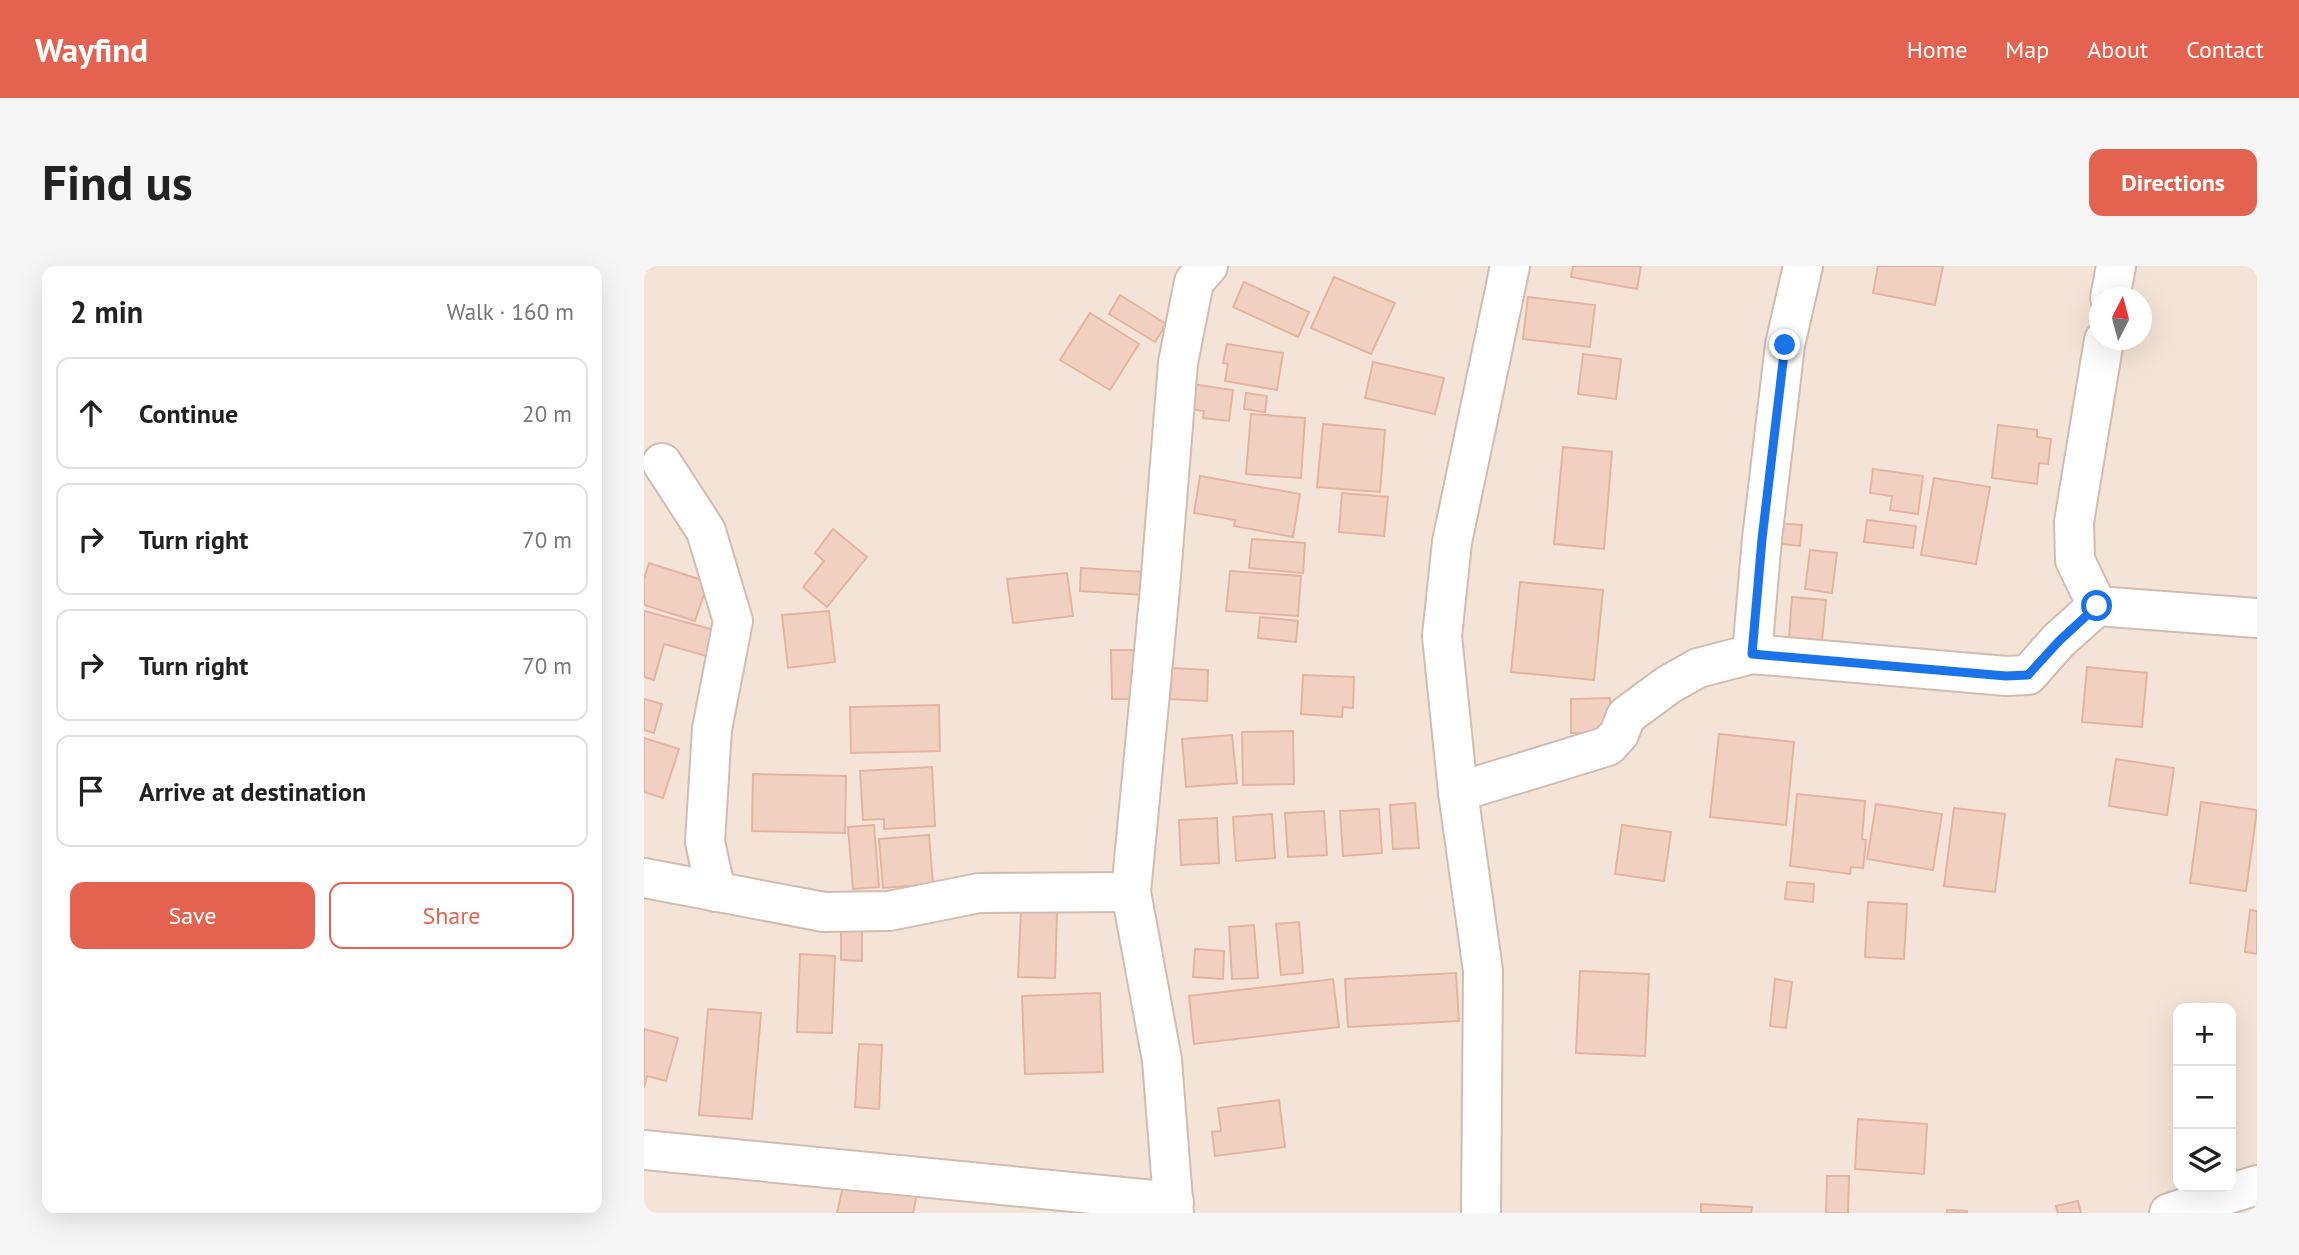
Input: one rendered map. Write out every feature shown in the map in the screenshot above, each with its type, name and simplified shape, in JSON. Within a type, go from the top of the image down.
[{"type":"street","points":[[644,1150],[1174,1208],[1162,1060],[1131,892],[1178,363],[1194,282],[1208,266]]},
{"type":"street","points":[[1481,1213],[1483,971],[1458,792],[1442,636],[1452,542],[1510,266]]},
{"type":"street","points":[[1752,654],[1762,539],[1785,345],[1803,266]]},
{"type":"street","points":[[2112,287],[2116,266]]},
{"type":"street","points":[[2097,606],[2075,560],[2074,522],[2102,350]]},
{"type":"street","points":[[662,463],[706,531],[733,621],[712,729],[705,842],[716,892]]},
{"type":"street","points":[[1458,792],[1608,746],[1619,734],[1626,716],[1668,685],[1698,668],[1752,654],[2006,676],[2028,675],[2059,641],[2097,606],[2257,618]]},
{"type":"street","points":[[644,878],[824,912],[889,911],[979,893],[1131,892]]},
{"type":"street","points":[[2169,1213],[2257,1185]]},
{"type":"shaded area","points":[[644,266],[2257,266],[2257,1213],[644,1213]]},
{"type":"building","points":[[1573,266],[1641,266],[1637,289],[1571,277]]},
{"type":"building","points":[[1878,266],[1943,266],[1935,305],[1873,293]]},
{"type":"building","points":[[1334,277],[1395,303],[1371,354],[1311,328]]},
{"type":"building","points":[[1244,282],[1309,312],[1298,337],[1233,307]]},
{"type":"building","points":[[1120,295],[1166,324],[1155,342],[1109,314]]},
{"type":"building","points":[[1528,297],[1595,305],[1590,347],[1523,339]]},
{"type":"building","points":[[1090,313],[1139,344],[1110,390],[1060,360]]},
{"type":"building","points":[[1227,344],[1283,353],[1277,390],[1225,381],[1228,364],[1223,363]]},
{"type":"building","points":[[1583,354],[1621,359],[1616,399],[1578,394]]},
{"type":"building","points":[[1373,362],[1444,378],[1435,414],[1365,398]]},
{"type":"building","points":[[1192,384],[1233,390],[1229,421],[1203,418],[1204,411],[1188,409]]},
{"type":"building","points":[[1246,393],[1267,396],[1265,412],[1244,409]]},
{"type":"building","points":[[1251,414],[1305,418],[1301,478],[1246,474]]},
{"type":"building","points":[[1323,424],[1385,430],[1380,492],[1317,487]]},
{"type":"building","points":[[1998,425],[2037,430],[2037,437],[2051,439],[2048,464],[2039,463],[2037,484],[1992,478]]},
{"type":"building","points":[[1563,447],[1612,452],[1604,549],[1554,544]]},
{"type":"building","points":[[1873,469],[1923,476],[1918,514],[1890,510],[1892,496],[1870,493]]},
{"type":"building","points":[[1200,476],[1300,494],[1293,537],[1234,526],[1235,520],[1194,513]]},
{"type":"building","points":[[1934,478],[1990,487],[1976,564],[1921,555]]},
{"type":"building","points":[[1342,493],[1388,497],[1384,536],[1339,532]]},
{"type":"building","points":[[1867,520],[1916,526],[1913,548],[1864,542]]},
{"type":"building","points":[[1775,523],[1802,525],[1800,546],[1773,543]]},
{"type":"building","points":[[833,529],[867,557],[827,607],[803,587],[824,561],[815,553]]},
{"type":"building","points":[[1252,539],[1305,543],[1303,573],[1249,568]]},
{"type":"building","points":[[1810,550],[1837,553],[1832,593],[1805,589]]},
{"type":"building","points":[[649,563],[708,582],[695,621],[644,605],[644,579]]},
{"type":"building","points":[[1081,568],[1145,572],[1144,595],[1080,591]]},
{"type":"building","points":[[1230,571],[1301,576],[1298,616],[1226,611]]},
{"type":"building","points":[[1067,573],[1073,616],[1013,623],[1007,579]]},
{"type":"building","points":[[1520,582],[1603,590],[1594,680],[1511,672]]},
{"type":"building","points":[[1792,597],[1826,600],[1822,641],[1789,638]]},
{"type":"building","points":[[644,611],[718,631],[710,657],[664,644],[654,680],[644,677]]},
{"type":"building","points":[[829,611],[835,662],[788,668],[782,615]]},
{"type":"building","points":[[1260,617],[1298,621],[1296,642],[1258,638]]},
{"type":"building","points":[[1111,650],[1138,650],[1138,699],[1112,699]]},
{"type":"building","points":[[2087,667],[2147,673],[2142,727],[2082,722]]},
{"type":"building","points":[[1172,668],[1208,670],[1207,701],[1170,699]]},
{"type":"building","points":[[1303,675],[1354,677],[1353,708],[1343,707],[1342,717],[1301,714]]},
{"type":"building","points":[[1610,698],[1610,733],[1571,733],[1571,699]]},
{"type":"building","points":[[644,699],[662,704],[654,733],[644,730]]},
{"type":"building","points":[[939,705],[940,751],[851,753],[850,707]]},
{"type":"building","points":[[1293,731],[1294,784],[1243,785],[1242,732]]},
{"type":"building","points":[[1719,734],[1794,742],[1786,825],[1710,817]]},
{"type":"building","points":[[1232,735],[1237,783],[1186,787],[1182,739]]},
{"type":"building","points":[[644,738],[679,749],[663,798],[644,792]]},
{"type":"building","points":[[2116,759],[2174,768],[2167,815],[2109,806]]},
{"type":"building","points":[[932,767],[935,826],[884,829],[884,819],[863,820],[860,771]]},
{"type":"building","points":[[753,774],[846,776],[845,833],[752,831]]},
{"type":"building","points":[[1797,794],[1865,801],[1862,839],[1866,840],[1863,868],[1851,867],[1850,874],[1790,866]]},
{"type":"building","points":[[2201,802],[2257,810],[2246,891],[2190,883]]},
{"type":"building","points":[[1415,803],[1419,848],[1393,849],[1390,805]]},
{"type":"building","points":[[1876,804],[1942,814],[1933,870],[1867,859]]},
{"type":"building","points":[[1954,808],[2005,814],[1995,892],[1944,886]]},
{"type":"building","points":[[1379,809],[1382,853],[1343,856],[1340,811]]},
{"type":"building","points":[[1324,811],[1327,855],[1288,857],[1285,813]]},
{"type":"building","points":[[1272,814],[1275,858],[1236,861],[1233,817]]},
{"type":"building","points":[[1217,818],[1219,863],[1181,865],[1179,820]]},
{"type":"building","points":[[874,825],[879,887],[853,889],[848,827]]},
{"type":"building","points":[[1622,825],[1671,832],[1664,881],[1615,874]]},
{"type":"building","points":[[929,835],[933,884],[883,888],[879,839]]},
{"type":"building","points":[[1787,882],[1814,884],[1813,902],[1785,899]]},
{"type":"building","points":[[1868,902],[1907,904],[1904,959],[1865,957]]},
{"type":"building","points":[[1021,910],[1057,912],[1055,978],[1018,977]]},
{"type":"building","points":[[2250,910],[2257,911],[2257,954],[2245,952]]},
{"type":"building","points":[[1299,922],[1303,973],[1281,975],[1276,924]]},
{"type":"building","points":[[1254,925],[1258,978],[1232,979],[1229,927]]},
{"type":"building","points":[[841,931],[862,931],[862,961],[841,960]]},
{"type":"building","points":[[1195,949],[1224,951],[1223,979],[1193,977]]},
{"type":"building","points":[[800,954],[835,956],[832,1033],[797,1032]]},
{"type":"building","points":[[1580,971],[1649,974],[1645,1056],[1576,1053]]},
{"type":"building","points":[[1456,973],[1459,1021],[1348,1027],[1345,979]]},
{"type":"building","points":[[1333,979],[1339,1027],[1194,1044],[1189,996]]},
{"type":"building","points":[[1775,979],[1792,982],[1786,1028],[1770,1026]]},
{"type":"building","points":[[1100,993],[1103,1072],[1025,1074],[1022,996]]},
{"type":"building","points":[[708,1009],[761,1013],[752,1119],[699,1115]]},
{"type":"building","points":[[644,1029],[678,1038],[666,1081],[647,1076],[644,1088]]},
{"type":"building","points":[[859,1044],[882,1045],[879,1109],[855,1107]]},
{"type":"building","points":[[1279,1100],[1285,1147],[1215,1156],[1212,1132],[1221,1131],[1218,1108]]},
{"type":"building","points":[[1858,1119],[1927,1124],[1924,1174],[1855,1169]]},
{"type":"building","points":[[1827,1176],[1849,1176],[1848,1213],[1826,1213]]},
{"type":"building","points":[[845,1177],[917,1194],[913,1213],[837,1213]]},
{"type":"building","points":[[2078,1201],[2081,1213],[2058,1213],[2056,1206]]},
{"type":"building","points":[[1701,1204],[1752,1207],[1751,1213],[1701,1213]]},
{"type":"building","points":[[1947,1210],[1967,1211],[1967,1213],[1947,1213]]},
{"type":"route","points":[[1785,345],[1762,539],[1752,654],[2006,676],[2028,675],[2059,641],[2097,606]]}]
